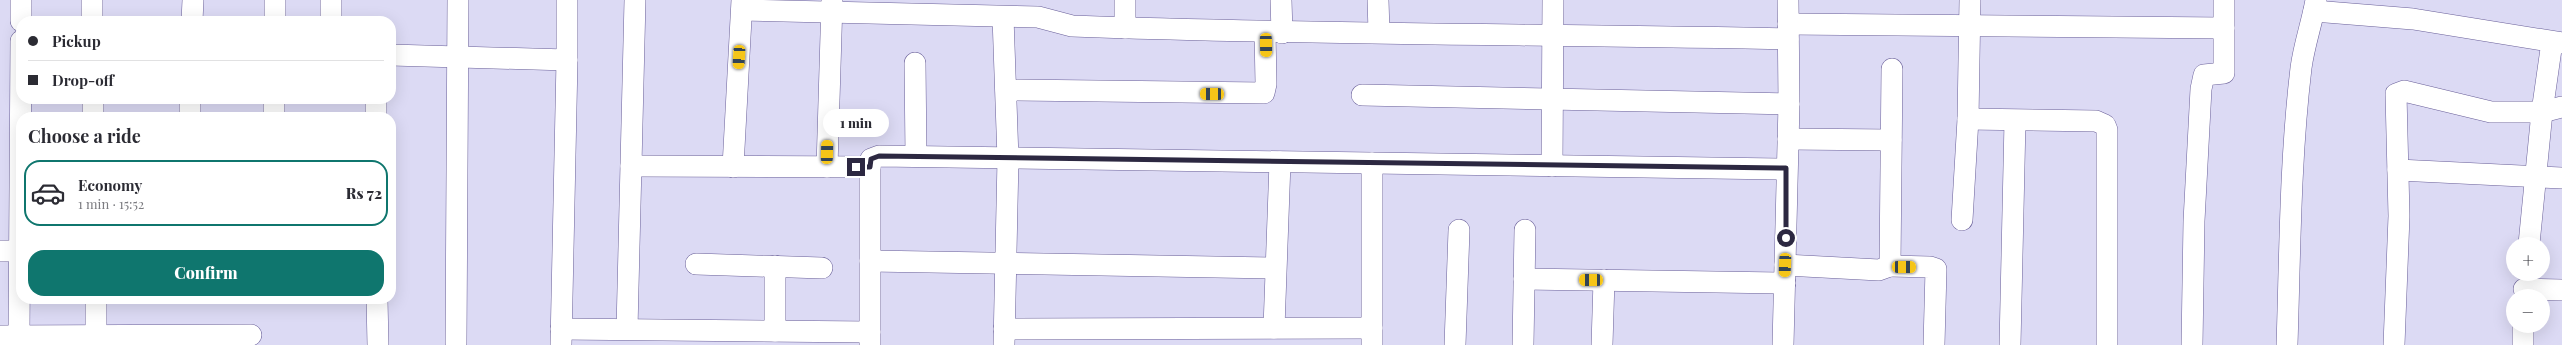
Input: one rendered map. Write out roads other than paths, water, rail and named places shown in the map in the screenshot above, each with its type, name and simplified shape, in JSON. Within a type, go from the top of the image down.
[{"type":"street","points":[[21,0],[21,16]]},
{"type":"street","points":[[92,0],[92,16]]},
{"type":"street","points":[[192,16],[193,0]]},
{"type":"street","points":[[275,0],[275,16]]},
{"type":"street","points":[[331,0],[331,16]]},
{"type":"street","points":[[456,343],[458,0]]},
{"type":"street","points":[[567,0],[561,337],[627,330],[775,331],[870,338],[870,167],[871,159],[874,156],[1008,159],[1786,168]]},
{"type":"street","points":[[627,330],[635,0]]},
{"type":"street","points":[[1124,28],[1125,0]]},
{"type":"street","points":[[1006,90],[1264,93],[1281,0]]},
{"type":"street","points":[[1378,0],[1379,32]]},
{"type":"street","points":[[1552,166],[1553,0]]},
{"type":"street","points":[[1783,345],[1786,168],[1789,104],[1788,0]]},
{"type":"street","points":[[1962,220],[1968,119],[1970,0]]},
{"type":"street","points":[[2192,345],[2194,221],[2201,89],[2204,75],[2224,73],[2224,0]]},
{"type":"street","points":[[733,167],[742,5],[928,7],[1003,17],[1038,17],[1063,25],[1274,32],[1552,34],[1788,32],[1970,26],[2224,28]]},
{"type":"street","points":[[2287,345],[2291,205],[2297,109],[2301,67],[2315,5],[2413,19],[2557,43],[2542,112],[2530,237]]},
{"type":"street","points":[[827,167],[832,7]]},
{"type":"street","points":[[1003,17],[1008,159],[1004,337],[1157,337],[1274,328],[1372,336],[1372,163]]},
{"type":"street","points":[[396,55],[567,60]]},
{"type":"street","points":[[915,62],[916,156]]},
{"type":"street","points":[[1890,266],[1892,69]]},
{"type":"street","points":[[2394,345],[2398,170],[2395,99],[2398,92],[2404,91],[2492,112],[2542,112],[2562,107]]},
{"type":"street","points":[[1362,96],[1552,98],[1789,104]]},
{"type":"street","points":[[1968,119],[2015,121],[2100,121],[2106,128],[2107,345]]},
{"type":"street","points":[[2010,345],[2015,121]]},
{"type":"street","points":[[1788,139],[1891,140]]},
{"type":"street","points":[[1274,328],[1280,162]]},
{"type":"street","points":[[631,166],[870,167]]},
{"type":"street","points":[[2398,170],[2562,178]]},
{"type":"street","points":[[16,172],[13,251],[6,338],[251,335]]},
{"type":"street","points":[[1455,345],[1459,230]]},
{"type":"street","points":[[1523,345],[1525,230]]},
{"type":"street","points":[[870,261],[1275,268]]},
{"type":"street","points":[[696,264],[822,268]]},
{"type":"street","points":[[775,266],[775,331]]},
{"type":"street","points":[[1524,279],[1604,280],[1879,270],[1890,266],[1930,267],[1936,269],[1934,345]]},
{"type":"street","points":[[1602,345],[1604,280]]},
{"type":"street","points":[[2525,286],[2562,290]]},
{"type":"street","points":[[89,338],[95,304]]},
{"type":"street","points":[[378,304],[378,345]]},
{"type":"street","points":[[2522,345],[2523,333]]}]
